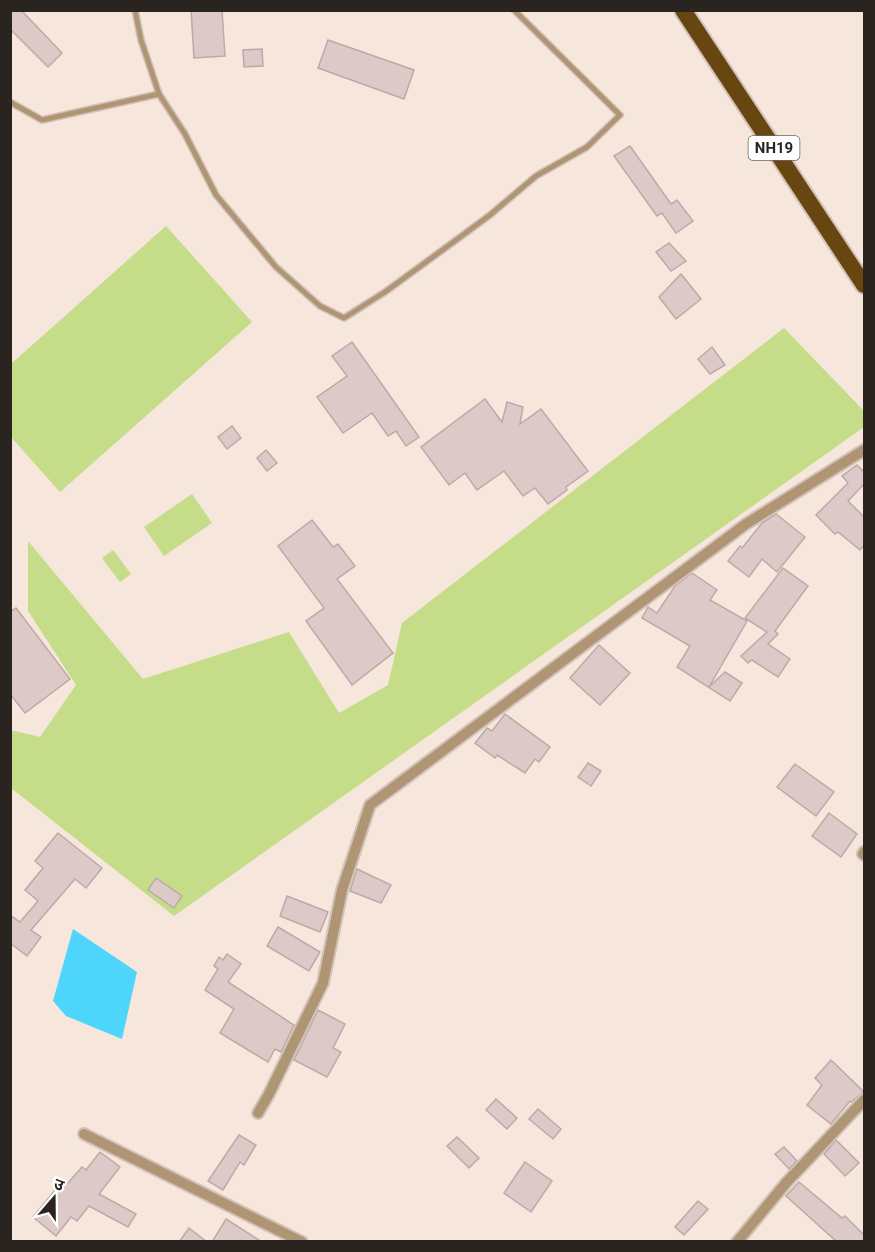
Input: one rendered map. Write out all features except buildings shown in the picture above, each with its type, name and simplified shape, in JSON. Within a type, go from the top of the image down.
[{"type":"highway","name":"NH19","points":[[683,10],[864,285]]},
{"type":"street","points":[[258,1113],[270,1094],[322,983],[342,890],[370,804],[746,524],[864,450]]},
{"type":"street","points":[[737,1242],[786,1183],[864,1100]]},
{"type":"street","points":[[84,1134],[302,1242]]},
{"type":"lane","points":[[135,10],[141,40],[159,94],[185,134],[216,195],[276,267],[320,306],[344,318],[385,292],[490,215],[536,176],[587,147],[620,115],[514,10]]},
{"type":"lane","points":[[10,102],[42,120],[159,94]]},
{"type":"green space","points":[[166,226],[252,322],[60,492],[11,437],[11,364]]},
{"type":"green space","points":[[784,328],[864,411],[864,427],[174,916],[11,788],[10,730],[40,737],[76,685],[28,611],[28,541],[143,679],[289,632],[339,713],[388,685],[402,623]]},
{"type":"green space","points":[[192,494],[212,523],[164,556],[144,527]]},
{"type":"green space","points":[[113,550],[131,574],[120,582],[102,558]]},
{"type":"water","points":[[73,929],[137,972],[122,1039],[66,1016],[53,1001]]}]
